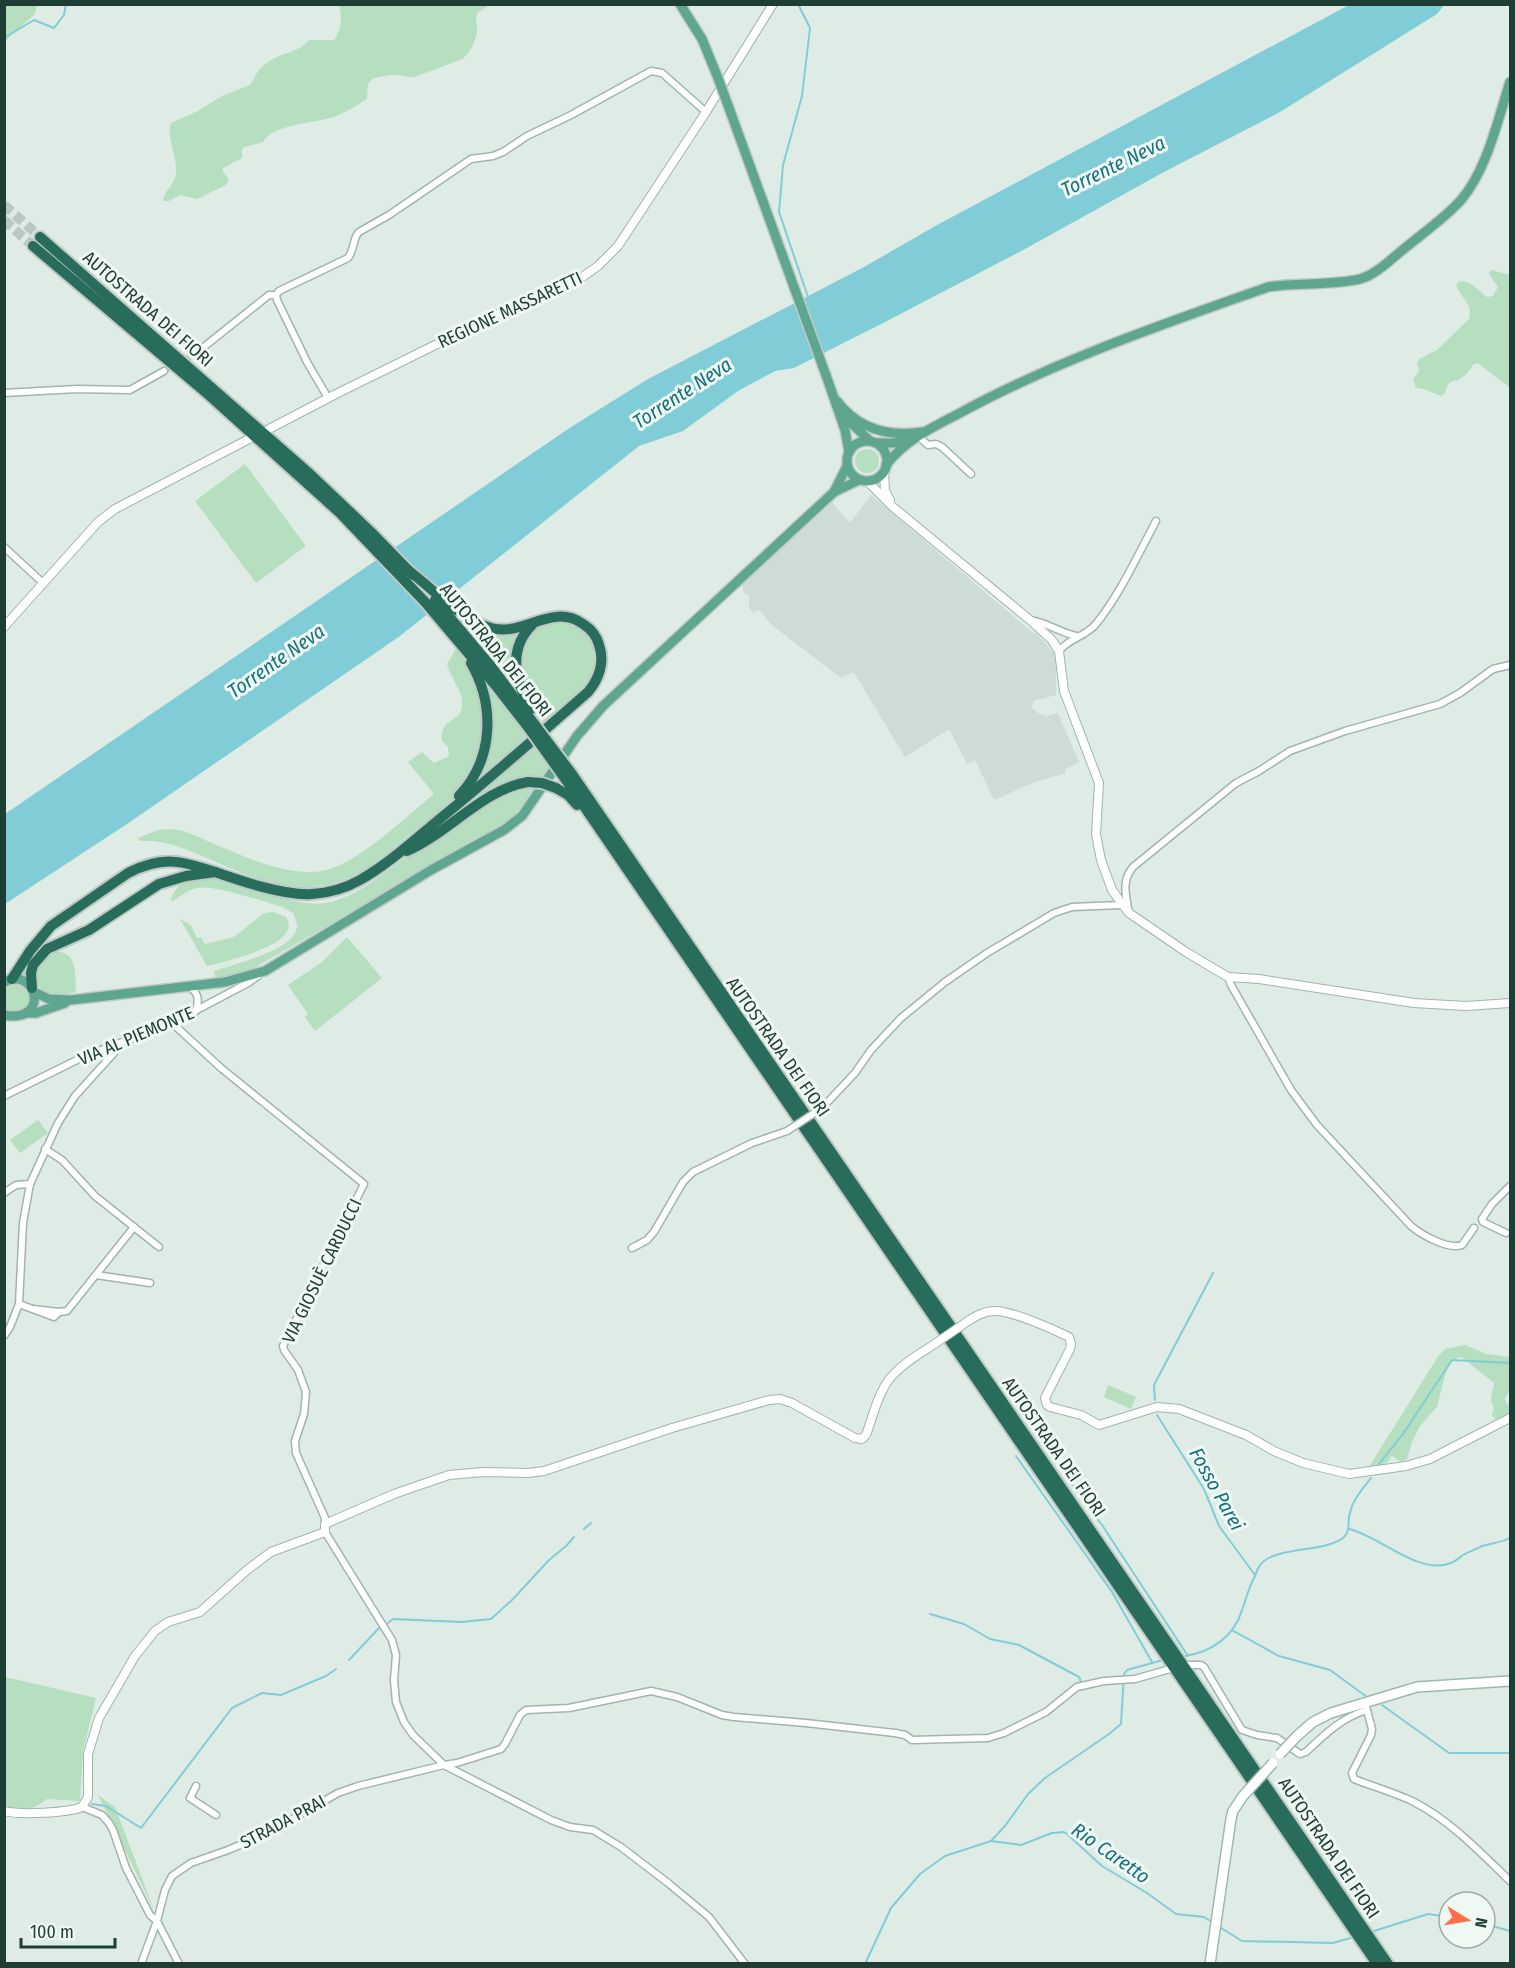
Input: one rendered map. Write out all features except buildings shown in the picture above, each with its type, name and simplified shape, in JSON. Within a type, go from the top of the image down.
[{"type":"highway","name":"AUTOSTRADA DEI FIORI","points":[[36,241],[103,304],[307,476],[410,571],[556,752],[608,842],[1377,1964]]},
{"type":"highway","name":"AUTOSTRADA DEI FIORI","points":[[307,476],[459,634]]},
{"type":"highway","points":[[8,981],[51,926],[140,867],[158,862],[190,863],[276,890],[313,894],[337,890],[354,884],[442,817],[557,720],[588,692],[596,681],[602,656],[599,642],[580,622],[567,616],[554,616],[516,628],[495,629],[456,610],[410,571]]},
{"type":"highway","points":[[535,726],[520,689],[516,659],[522,637],[537,620]]},
{"type":"highway","points":[[442,817],[469,785],[477,770],[485,750],[487,731],[486,704],[480,681],[459,634]]},
{"type":"highway","name":"AUTOSTRADA DEI FIORI","points":[[535,726],[1388,1964]]},
{"type":"highway","points":[[395,855],[415,848],[500,791],[528,782],[542,783],[556,788],[573,800],[608,842]]},
{"type":"highway","points":[[33,990],[31,973],[33,965],[48,949],[89,930],[159,884],[186,876],[215,872]]},
{"type":"main road","points":[[680,4],[702,39],[718,78],[837,402],[849,452]]},
{"type":"main road","points":[[834,492],[880,477],[897,453],[920,435],[979,402],[1070,360],[1259,291],[1287,284],[1347,281],[1371,275],[1460,202],[1482,165],[1510,82]]},
{"type":"main road","points":[[837,402],[856,420],[872,429],[920,435]]},
{"type":"main road","points":[[837,402],[852,424],[885,453],[885,468]]},
{"type":"main road","points":[[863,481],[850,472],[846,461],[849,452],[859,442],[894,442],[920,435]]},
{"type":"main road","points":[[8,981],[23,980],[33,990],[49,999],[71,1000],[237,980],[265,971],[431,870],[504,830],[522,816],[576,736],[603,706],[834,492],[847,466]]},
{"type":"main road","points":[[27,1014],[34,1004],[33,990]]},
{"type":"main road","points":[[5,1015],[17,1017],[36,1013],[71,1000]]},
{"type":"main road","points":[[1210,1964],[1231,1819],[1243,1796],[1297,1736],[1321,1717],[1366,1706],[1417,1687],[1510,1681]]},
{"type":"street","name":"REGIONE MASSARETTI","points":[[268,429],[506,310],[578,280],[598,266],[618,246],[706,112],[773,4]]},
{"type":"street","points":[[276,295],[286,286],[348,258],[353,251],[355,235],[359,231],[389,215],[471,159],[503,152],[527,136],[571,115],[651,71],[662,73],[706,112]]},
{"type":"street","points":[[195,354],[269,295],[276,295]]},
{"type":"street","points":[[276,295],[307,362],[328,398]]},
{"type":"street","points":[[4,393],[77,389],[130,390],[164,371]]},
{"type":"street","points":[[920,435],[922,441],[928,445],[936,444],[942,447],[971,474]]},
{"type":"street","points":[[4,627],[98,522],[116,509],[249,439]]},
{"type":"street","points":[[885,468],[885,491],[893,507]]},
{"type":"street","points":[[863,481],[1030,620],[1051,639],[1059,651],[1064,691],[1099,783],[1097,846],[1112,890],[1129,913],[1186,952],[1228,976],[1414,1003],[1466,1006],[1510,1003]]},
{"type":"street","points":[[1059,651],[1069,640],[1088,633],[1098,622],[1156,521]]},
{"type":"street","points":[[4,547],[43,583]]},
{"type":"street","points":[[1030,620],[1045,623],[1077,636]]},
{"type":"street","points":[[1129,913],[1124,886],[1126,874],[1236,783],[1290,751],[1356,728],[1440,704],[1460,693],[1493,669],[1510,664]]},
{"type":"street","points":[[632,1248],[647,1240],[654,1232],[683,1182],[693,1172],[752,1143],[787,1131],[822,1108],[901,1018],[945,982],[987,953],[1054,913],[1072,907],[1121,905]]},
{"type":"street","name":"VIA AL PIEMONTE","points":[[4,1096],[83,1057],[172,1023],[248,983],[265,971]]},
{"type":"street","points":[[1228,976],[1291,1090],[1317,1125],[1411,1226],[1452,1247],[1462,1245],[1474,1228]]},
{"type":"street","points":[[190,987],[198,998],[196,1011]]},
{"type":"street","name":"VIA GIOSUÈ CARDUCCI","points":[[172,1023],[221,1068],[364,1184],[284,1350],[298,1370],[306,1392],[304,1414],[295,1441],[296,1453],[325,1518],[325,1528],[392,1640],[396,1655],[394,1680],[396,1702],[404,1722],[413,1735],[444,1765],[551,1820],[570,1827],[593,1830],[621,1847],[668,1882],[709,1917],[745,1964]]},
{"type":"street","points":[[4,1336],[19,1304],[23,1223],[30,1184],[57,1123],[75,1096],[114,1053],[118,1044]]},
{"type":"street","points":[[45,1149],[62,1160],[95,1196],[159,1247]]},
{"type":"street","points":[[4,1185],[30,1184]]},
{"type":"street","points":[[4,1192],[16,1185]]},
{"type":"street","points":[[1506,1233],[1488,1225],[1482,1219],[1492,1204],[1510,1186]]},
{"type":"street","points":[[19,1304],[33,1309],[67,1311],[134,1227]]},
{"type":"street","points":[[96,1275],[150,1283]]},
{"type":"street","points":[[82,1807],[88,1797],[88,1754],[99,1718],[135,1656],[155,1631],[168,1622],[200,1612],[247,1570],[272,1552],[394,1494],[449,1475],[544,1471],[672,1428],[769,1400],[780,1399],[792,1403],[855,1438],[862,1439],[866,1435],[888,1380],[896,1371],[983,1313],[1000,1312],[1069,1337],[1070,1349],[1045,1398],[1047,1405],[1081,1415],[1099,1425],[1157,1407],[1179,1409],[1245,1435],[1274,1451],[1303,1463],[1348,1474],[1406,1466],[1430,1460],[1510,1418]]},
{"type":"street","points":[[1189,1665],[1204,1667],[1242,1731],[1277,1738],[1300,1754],[1306,1752],[1339,1722],[1366,1706],[1371,1735],[1352,1773],[1354,1779],[1414,1803],[1434,1815],[1475,1848],[1510,1881]]},
{"type":"street","name":"STRADA PRAI","points":[[141,1964],[157,1921],[165,1890],[172,1876],[191,1863],[266,1834],[338,1794],[358,1786],[457,1763],[501,1749],[506,1744],[519,1715],[526,1710],[569,1708],[651,1691],[677,1697],[728,1716],[895,1733],[905,1735],[912,1740],[988,1738],[1004,1733],[1046,1712],[1077,1688],[1104,1681],[1129,1680],[1170,1669]]},
{"type":"street","points":[[196,1786],[190,1798],[216,1815]]},
{"type":"street","points":[[4,1811],[16,1814],[72,1810],[82,1807],[102,1815],[113,1830],[126,1868],[150,1915],[157,1921],[179,1964]]},
{"type":"shaded area","points":[[871,495],[1041,638],[1054,653],[1056,695],[1034,701],[1031,708],[1047,716],[1058,713],[1079,762],[1065,769],[1066,773],[1035,782],[994,800],[975,760],[967,764],[949,729],[905,757],[854,672],[841,678],[773,626],[758,609],[753,613],[749,608],[749,595],[743,591],[743,585],[761,566],[832,502],[850,523]]},
{"type":"green space","points":[[5,4],[37,5],[35,14],[5,41]]},
{"type":"green space","points":[[339,5],[490,5],[477,13],[476,37],[462,59],[415,77],[390,75],[372,79],[368,84],[367,99],[351,109],[334,117],[276,131],[263,142],[242,149],[242,158],[223,168],[229,180],[226,185],[197,199],[180,195],[169,201],[163,201],[176,171],[170,134],[171,123],[198,111],[222,96],[250,85],[264,65],[272,59],[299,48],[309,40],[334,40],[341,23]]},
{"type":"green space","points":[[1491,270],[1510,275],[1510,388],[1479,364],[1474,364],[1463,377],[1450,383],[1441,396],[1416,388],[1413,380],[1419,371],[1417,363],[1419,359],[1437,350],[1469,319],[1470,309],[1456,286],[1458,282],[1470,283],[1487,297],[1493,296],[1498,287],[1489,274]]},
{"type":"green space","points":[[862,449],[872,449],[879,456],[879,466],[872,473],[862,473],[855,466],[855,456]]},
{"type":"green space","points":[[245,464],[306,546],[256,583],[195,501]]},
{"type":"green space","points":[[561,620],[584,628],[594,641],[598,664],[590,683],[545,724],[526,689],[520,663],[521,651],[525,639],[534,629],[543,624]]},
{"type":"green space","points":[[483,628],[521,630],[518,687],[516,689],[474,636]]},
{"type":"green space","points":[[456,649],[476,681],[484,717],[484,735],[473,771],[463,787],[444,807],[367,868],[332,884],[291,886],[262,880],[176,846],[140,841],[138,838],[160,830],[180,830],[254,860],[301,872],[316,872],[343,864],[384,836],[434,794],[408,762],[422,752],[434,763],[449,756],[448,747],[442,741],[442,733],[447,724],[461,711],[462,705],[460,694],[447,664]]},
{"type":"green space","points":[[485,681],[528,738],[480,778],[479,776]]},
{"type":"green space","points":[[533,745],[549,766],[542,778],[535,777],[428,835]]},
{"type":"green space","points":[[537,786],[510,821],[242,975],[216,980],[214,971],[248,961],[286,943],[294,935],[297,927],[293,913],[283,907],[205,887],[184,893],[173,901],[170,900],[182,883],[204,878],[239,884],[274,896],[309,904],[338,900],[361,889],[503,793],[518,787]]},
{"type":"green space","points":[[273,912],[286,917],[289,928],[283,937],[252,953],[207,966],[180,919],[191,925],[197,938],[201,937],[205,944],[234,937],[264,913]]},
{"type":"green space","points":[[347,937],[382,978],[315,1031],[305,1017],[308,1014],[288,985],[322,962]]},
{"type":"green space","points":[[57,952],[64,953],[72,960],[76,992],[61,995],[50,994],[36,982],[40,964]]},
{"type":"green space","points":[[19,983],[28,989],[31,999],[24,1012],[5,1011],[4,987]]},
{"type":"green space","points":[[38,1120],[48,1133],[20,1153],[10,1140]]},
{"type":"green space","points":[[1465,1345],[1487,1354],[1510,1357],[1510,1390],[1505,1398],[1506,1403],[1510,1405],[1510,1412],[1498,1420],[1494,1419],[1491,1399],[1494,1383],[1460,1357],[1452,1361],[1446,1372],[1437,1407],[1420,1426],[1407,1459],[1399,1461],[1392,1456],[1384,1466],[1369,1467],[1439,1355],[1445,1349]]},
{"type":"green space","points":[[1108,1385],[1136,1397],[1131,1409],[1104,1397]]},
{"type":"green space","points":[[5,1677],[96,1698],[83,1751],[80,1801],[47,1799],[35,1807],[26,1809],[16,1810],[5,1807]]},
{"type":"green space","points":[[98,1795],[115,1807],[154,1910]]},
{"type":"water","name":"Torrente Neva","points":[[1349,5],[1444,5],[1437,14],[1280,112],[885,322],[794,368],[775,371],[738,391],[683,431],[639,446],[400,636],[127,824],[5,904],[5,814],[571,427],[648,379],[864,267],[937,225]]},
{"type":"waterway","points":[[4,38],[34,20],[54,28],[64,15],[66,4]]},
{"type":"waterway","points":[[798,4],[810,28],[802,96],[783,165],[779,212],[808,297]]},
{"type":"waterway","name":"Fosso Parei","points":[[1155,1400],[1154,1385],[1213,1273]]},
{"type":"waterway","points":[[1379,1464],[1403,1434],[1452,1360],[1510,1363]]},
{"type":"waterway","name":"Fosso Parei","points":[[1157,1415],[1204,1489],[1219,1526],[1255,1575]]},
{"type":"waterway","points":[[1016,1456],[1112,1592],[1152,1662]]},
{"type":"waterway","points":[[1067,1478],[1102,1525],[1188,1656]]},
{"type":"waterway","points":[[1185,1656],[1212,1647],[1233,1628],[1261,1564],[1277,1555],[1325,1546],[1343,1538],[1348,1531],[1352,1506],[1371,1478]]},
{"type":"waterway","points":[[584,1529],[591,1523]]},
{"type":"waterway","points":[[1349,1529],[1374,1539],[1413,1560],[1439,1566],[1453,1562],[1480,1547],[1510,1538]]},
{"type":"waterway","points":[[388,1623],[393,1619],[461,1622],[491,1619],[574,1537]]},
{"type":"waterway","points":[[930,1614],[964,1624],[990,1639],[1019,1645],[1079,1677],[1082,1684]]},
{"type":"waterway","points":[[349,1660],[379,1628]]},
{"type":"waterway","points":[[1232,1630],[1279,1656],[1330,1670],[1367,1697]]},
{"type":"waterway","points":[[991,1841],[1028,1794],[1045,1778],[1121,1724],[1124,1674],[1127,1670],[1163,1660]]},
{"type":"waterway","points":[[92,1804],[106,1806],[141,1828],[232,1708],[262,1693],[281,1695],[326,1676],[336,1669]]},
{"type":"waterway","points":[[1382,1705],[1449,1753],[1510,1753]]},
{"type":"waterway","name":"Rio Caretto","points":[[865,1964],[891,1908],[920,1874],[945,1856],[991,1841],[1021,1845],[1052,1833],[1064,1832],[1102,1866],[1147,1893],[1176,1914],[1204,1917],[1212,1922]]},
{"type":"waterway","name":"Rio Caretto","points":[[1371,1932],[1428,1914],[1437,1915]]},
{"type":"waterway","name":"Rio Caretto","points":[[1497,1927],[1510,1931]]},
{"type":"waterway","name":"Rio Caretto","points":[[1221,1928],[1242,1941],[1333,1943],[1354,1937]]},
{"type":"tunnel","points":[[4,205],[40,237]]},
{"type":"tunnel","points":[[4,220],[33,246]]},
{"type":"tunnel","points":[[164,371],[195,354]]}]
